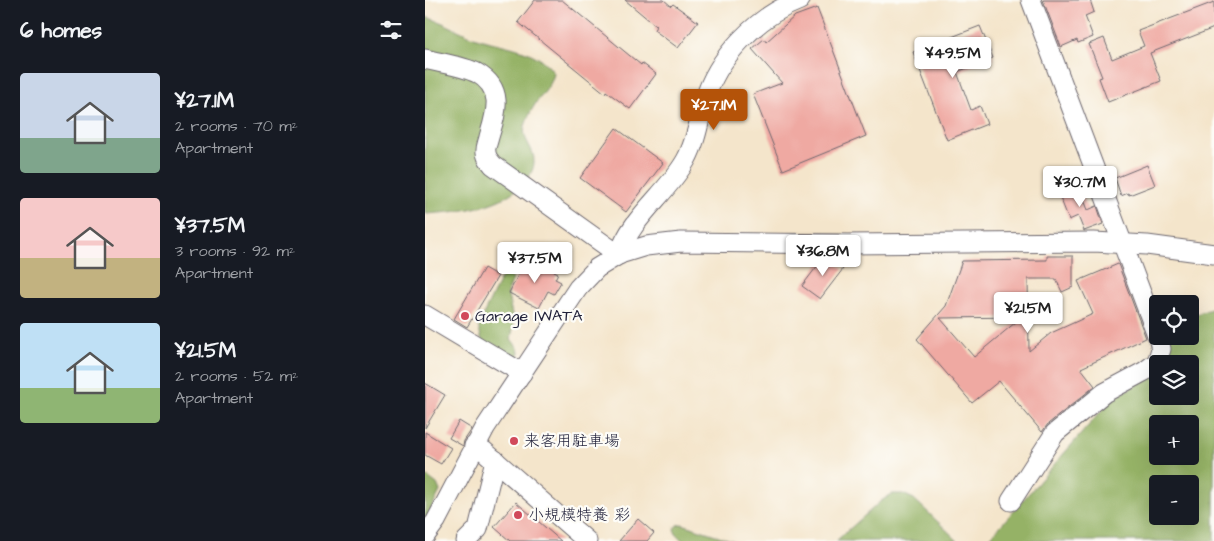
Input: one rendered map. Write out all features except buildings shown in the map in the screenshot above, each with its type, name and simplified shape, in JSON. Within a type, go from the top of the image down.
[{"type":"street","points":[[619,255],[623,241],[631,228],[687,159],[708,92],[719,68],[740,41],[766,19],[800,0]]},
{"type":"street","points":[[1031,0],[1149,311]]},
{"type":"street","points":[[425,59],[475,72],[485,78],[492,87],[496,98],[497,110],[485,150],[487,159],[619,255]]},
{"type":"street","points":[[425,536],[435,521],[474,446],[578,288],[597,268],[632,250],[663,243],[699,241],[848,244],[1077,242],[1124,243],[1214,254]]},
{"type":"street","points":[[425,315],[522,373]]},
{"type":"street","points":[[1011,501],[1055,433],[1104,393],[1152,368],[1157,362],[1161,349],[1160,345]]},
{"type":"street","points":[[474,446],[495,460],[587,541]]},
{"type":"street","points":[[466,541],[478,530],[495,460]]},
{"type":"green space","points":[[425,17],[482,40],[527,52],[546,64],[554,73],[550,84],[529,115],[525,126],[526,140],[534,157],[532,171],[517,189],[494,202],[480,207],[425,214]]},
{"type":"green space","points":[[508,274],[513,279],[508,291],[514,323],[511,339],[518,348],[519,353],[516,357],[512,358],[482,341],[478,325],[500,280],[504,275]]},
{"type":"green space","points":[[1214,308],[1214,541],[987,541],[1114,398],[1149,377],[1149,405],[1199,405],[1199,355],[1165,355],[1165,345],[1199,345],[1199,313]]},
{"type":"green space","points":[[425,475],[437,484],[440,491],[425,522]]},
{"type":"green space","points":[[892,494],[903,494],[914,499],[958,541],[836,541],[881,501]]},
{"type":"green space","points":[[682,524],[734,541],[683,541],[674,529],[677,525]]},
{"type":"place","name":"Garage IWATA","points":[[465,316]]},
{"type":"place","name":"来客用駐車場","points":[[514,441]]},
{"type":"place","name":"小規模特養 彩","points":[[518,515]]}]
